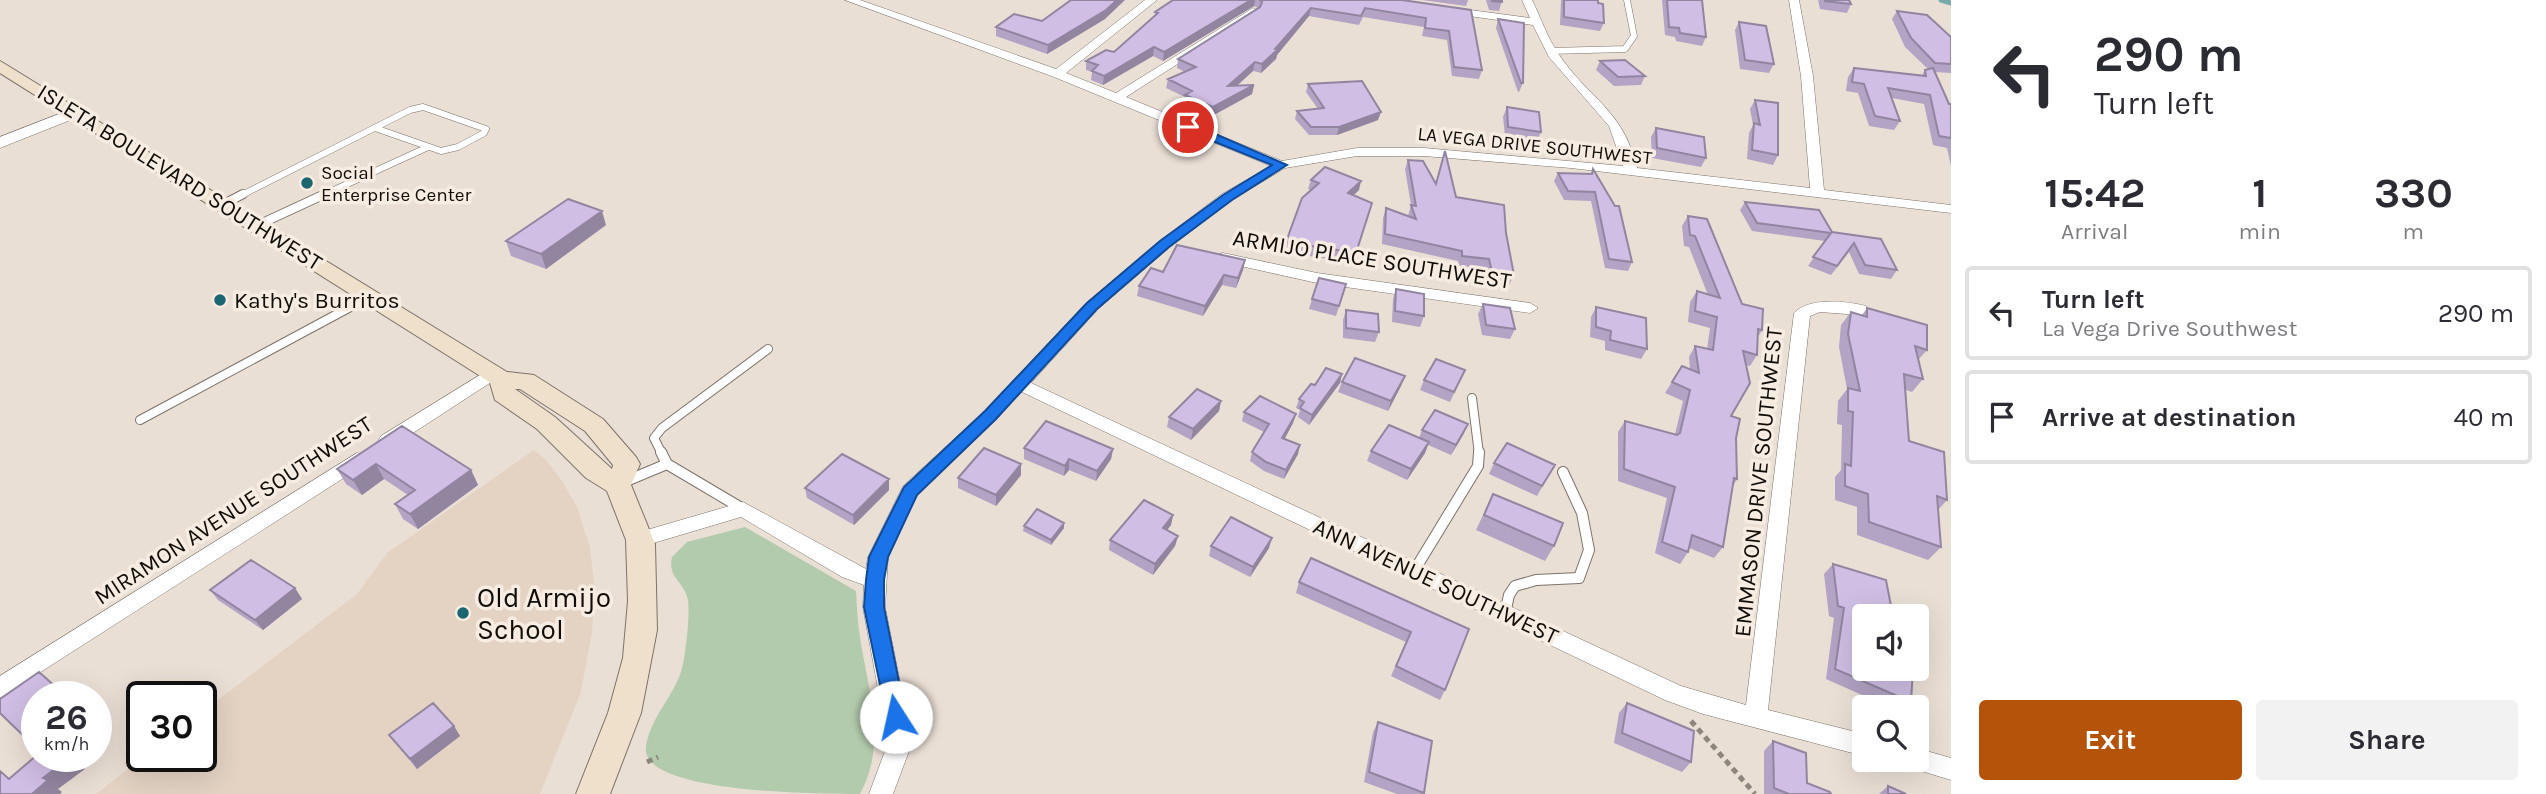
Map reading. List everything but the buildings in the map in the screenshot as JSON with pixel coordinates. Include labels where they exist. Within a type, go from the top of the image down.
[{"type":"main road","name":"ISLETA BOULEVARD SOUTHWEST","points":[[0,66],[497,377],[504,394],[546,423],[595,471],[618,485]]},
{"type":"main road","points":[[594,794],[615,744],[632,692],[643,641],[645,599],[640,539],[618,485]]},
{"type":"street","points":[[850,0],[1058,74],[1281,165]]},
{"type":"street","points":[[1058,74],[1152,0]]},
{"type":"street","points":[[1527,0],[1551,51],[1591,101],[1615,125],[1626,150],[1631,173]]},
{"type":"street","points":[[1794,0],[1807,76],[1818,195]]},
{"type":"street","points":[[1432,7],[1538,22]]},
{"type":"street","points":[[1117,98],[1253,11]]},
{"type":"street","points":[[0,143],[77,112]]},
{"type":"street","name":"LA VEGA DRIVE SOUTHWEST","points":[[1281,165],[1357,152],[1424,152],[1509,158],[1951,209]]},
{"type":"street","points":[[881,794],[901,743],[874,607],[875,580],[878,557],[910,491],[1019,384],[1092,306],[1165,244],[1227,197],[1281,165]]},
{"type":"street","points":[[1165,244],[1186,250]]},
{"type":"street","name":"ARMIJO PLACE SOUTHWEST","points":[[1212,256],[1317,278],[1530,308]]},
{"type":"street","name":"EMMASON DRIVE SOUTHWEST","points":[[1756,716],[1802,313],[1819,307],[1860,310]]},
{"type":"street","name":"MIRAMON AVENUE SOUTHWEST","points":[[0,688],[497,377]]},
{"type":"street","name":"ANN AVENUE SOUTHWEST","points":[[1019,384],[1663,688],[1703,704],[1852,742]]},
{"type":"street","points":[[640,539],[743,509],[849,571],[875,580]]},
{"type":"street","points":[[1929,763],[1951,769]]},
{"type":"lane","points":[[1551,51],[1625,48],[1634,36],[1628,0]]},
{"type":"lane","points":[[224,204],[410,110],[423,107],[485,129],[484,133],[458,147],[441,150],[375,128]]},
{"type":"lane","points":[[258,225],[428,147]]},
{"type":"lane","points":[[139,420],[371,296]]},
{"type":"lane","points":[[743,509],[667,464],[654,438],[662,428],[768,349]]},
{"type":"lane","points":[[1414,571],[1478,466],[1482,447],[1471,410],[1472,398]]},
{"type":"lane","points":[[618,485],[667,464]]},
{"type":"lane","points":[[1504,614],[1509,595],[1515,586],[1536,580],[1579,578],[1590,550],[1582,513],[1563,472]]},
{"type":"path","points":[[1663,688],[1755,794]]},
{"type":"path","points":[[647,762],[659,758]]},
{"type":"shaded area","name":"Old Armijo School","points":[[534,450],[548,462],[562,481],[577,507],[590,548],[595,590],[592,632],[581,692],[540,794],[96,794],[126,771],[217,772],[217,701],[357,594],[387,553]]},
{"type":"green space","points":[[745,527],[856,591],[858,625],[874,733],[869,774],[860,794],[775,792],[701,783],[671,774],[652,763],[646,747],[648,736],[680,675],[687,632],[688,600],[672,570],[672,557],[687,542]]},
{"type":"waterway","points":[[1941,0],[1951,3]]},
{"type":"place","name":"Social Enterprise Center","points":[[307,183]]},
{"type":"place","name":"Kathy's Burritos","points":[[220,300]]},
{"type":"place","name":"Old Armijo School","points":[[463,613]]},
{"type":"route","points":[[896,717],[874,607],[875,580],[878,557],[910,491],[991,415],[1092,306],[1165,244],[1227,197],[1281,165],[1188,127]]}]
